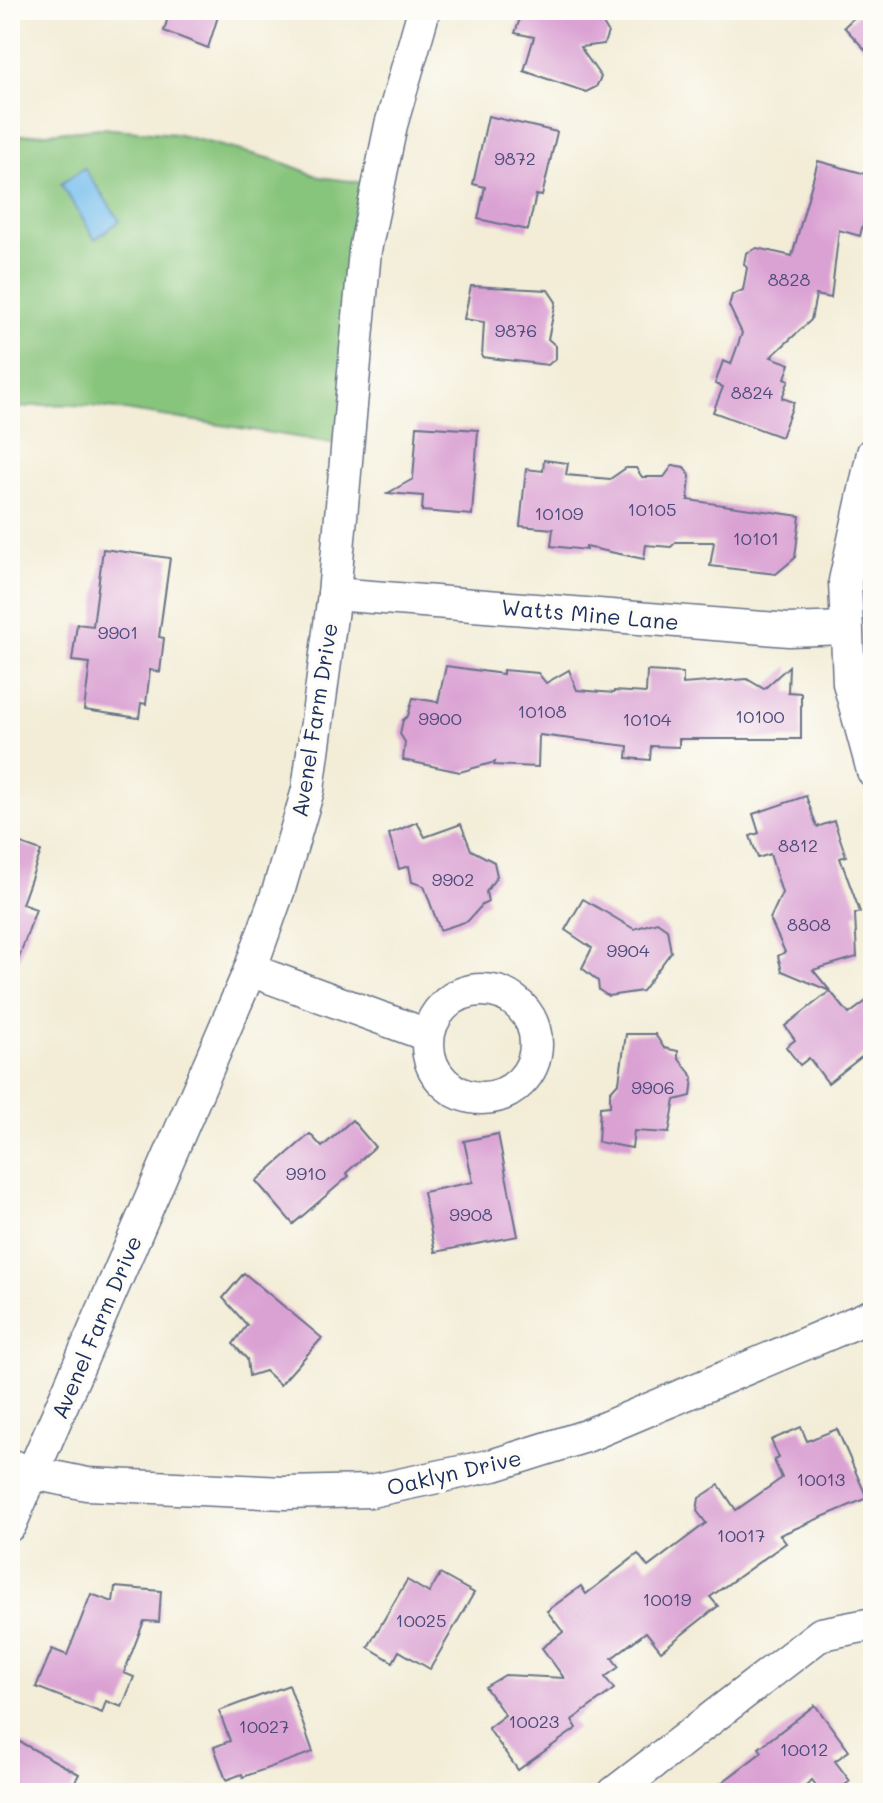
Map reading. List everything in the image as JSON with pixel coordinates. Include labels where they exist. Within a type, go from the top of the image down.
[{"type":"street","name":"Avenel Farm Drive","points":[[10,1525],[22,1469],[250,970],[279,889],[308,790],[334,594],[365,250],[391,125],[424,10]]},
{"type":"street","points":[[873,453],[845,581],[849,683],[873,771]]},
{"type":"street","name":"Watts Mine Lane","points":[[334,594],[789,630],[846,628]]},
{"type":"street","points":[[250,970],[427,1035]]},
{"type":"street","name":"Oaklyn Drive","points":[[22,1469],[87,1484],[285,1493],[371,1491],[494,1465],[586,1436],[873,1315]]},
{"type":"street","points":[[614,1793],[821,1634],[873,1624]]},
{"type":"green space","points":[[101,128],[176,134],[276,160],[320,177],[372,184],[339,444],[91,406],[47,405],[10,411],[10,139],[14,136]]},
{"type":"water","points":[[84,168],[120,221],[95,239],[61,184]]},
{"type":"building","points":[[170,10],[220,10],[208,48],[164,31]]},
{"type":"building","points":[[523,10],[565,10],[602,22],[608,32],[604,44],[580,47],[601,77],[596,87],[586,92],[524,71],[534,37],[515,33]]},
{"type":"building","points":[[862,10],[873,10],[873,58],[844,27]]},
{"type":"building","points":[[488,116],[557,132],[542,196],[536,195],[528,230],[478,219],[485,187],[473,184]]},
{"type":"building","points":[[818,161],[873,176],[873,214],[866,212],[860,236],[839,230],[831,298],[816,295],[811,320],[771,357],[790,364],[785,378],[789,380],[782,398],[794,402],[781,437],[713,412],[723,387],[715,384],[723,361],[731,364],[742,333],[729,306],[732,295],[743,290],[746,253],[757,248],[792,256]]},
{"type":"building","points":[[471,286],[548,290],[556,302],[548,339],[556,346],[556,358],[548,365],[482,357],[484,322],[464,319]]},
{"type":"building","points":[[417,426],[478,430],[472,515],[422,511],[423,496],[388,493],[413,479]]},
{"type":"building","points":[[544,460],[568,463],[566,475],[610,479],[626,468],[636,468],[642,477],[664,477],[673,465],[684,467],[690,476],[688,500],[800,516],[795,558],[776,574],[710,566],[714,542],[676,542],[671,547],[646,545],[644,559],[586,547],[586,550],[551,546],[553,529],[520,526],[526,469],[543,471]]},
{"type":"building","points":[[103,549],[170,558],[159,637],[164,638],[160,672],[150,670],[146,704],[141,703],[139,718],[84,710],[90,663],[72,661],[77,624],[93,626]]},
{"type":"building","points":[[446,666],[503,674],[503,670],[538,673],[546,683],[569,670],[577,690],[646,693],[647,671],[683,673],[683,684],[747,679],[764,689],[789,666],[788,692],[801,693],[801,739],[679,739],[679,747],[651,746],[650,760],[627,758],[628,746],[539,735],[538,767],[494,765],[495,762],[460,772],[403,760],[405,742],[400,734],[413,698],[438,702]]},
{"type":"building","points":[[806,796],[817,827],[834,821],[846,856],[840,858],[860,912],[855,914],[857,957],[813,970],[849,1014],[873,996],[873,1048],[828,1083],[809,1058],[800,1065],[786,1047],[795,1040],[785,1026],[830,991],[782,971],[778,956],[785,952],[770,919],[782,893],[770,854],[758,858],[750,836],[759,833],[753,814]]},
{"type":"building","points":[[417,822],[425,837],[461,824],[471,850],[494,862],[497,876],[486,892],[488,902],[468,921],[440,930],[424,886],[412,882],[409,866],[399,869],[389,834]]},
{"type":"building","points":[[10,840],[41,851],[22,904],[36,909],[14,972],[10,971]]},
{"type":"building","points":[[583,899],[634,929],[657,922],[667,929],[671,952],[642,991],[608,996],[599,990],[598,981],[582,968],[592,948],[565,930]]},
{"type":"building","points":[[626,1034],[655,1034],[664,1048],[678,1051],[678,1058],[693,1077],[691,1096],[675,1100],[669,1133],[634,1131],[632,1148],[598,1142],[600,1107],[610,1106],[610,1092],[619,1082]]},
{"type":"building","points":[[352,1120],[375,1147],[346,1173],[349,1176],[293,1224],[256,1181],[310,1134],[322,1147]]},
{"type":"building","points":[[498,1134],[518,1236],[435,1252],[423,1192],[473,1182],[464,1141]]},
{"type":"building","points":[[244,1273],[322,1338],[280,1385],[265,1371],[249,1376],[247,1359],[233,1344],[247,1325],[223,1298]]},
{"type":"building","points":[[801,1427],[807,1441],[837,1429],[867,1498],[780,1535],[786,1543],[710,1597],[718,1606],[661,1651],[646,1632],[612,1658],[619,1667],[605,1677],[614,1689],[572,1720],[577,1728],[518,1770],[488,1728],[505,1715],[485,1687],[505,1675],[564,1678],[542,1648],[563,1632],[547,1611],[581,1586],[586,1594],[638,1554],[648,1567],[706,1523],[697,1511],[699,1498],[719,1485],[736,1510],[782,1478],[774,1460],[779,1458],[771,1440]]},
{"type":"building","points":[[440,1574],[474,1593],[430,1669],[399,1651],[393,1662],[368,1647],[407,1580],[429,1593]]},
{"type":"building","points":[[115,1587],[161,1591],[159,1622],[144,1621],[124,1673],[134,1677],[122,1707],[106,1701],[102,1713],[36,1687],[52,1649],[67,1655],[91,1594],[113,1602]]},
{"type":"building","points":[[289,1685],[313,1752],[226,1780],[214,1747],[230,1741],[219,1711]]},
{"type":"building","points":[[815,1705],[849,1751],[835,1761],[850,1781],[835,1793],[822,1793],[812,1780],[796,1793],[708,1793],[762,1752],[759,1748]]},
{"type":"building","points":[[18,1741],[79,1774],[69,1793],[10,1793],[10,1756]]}]
